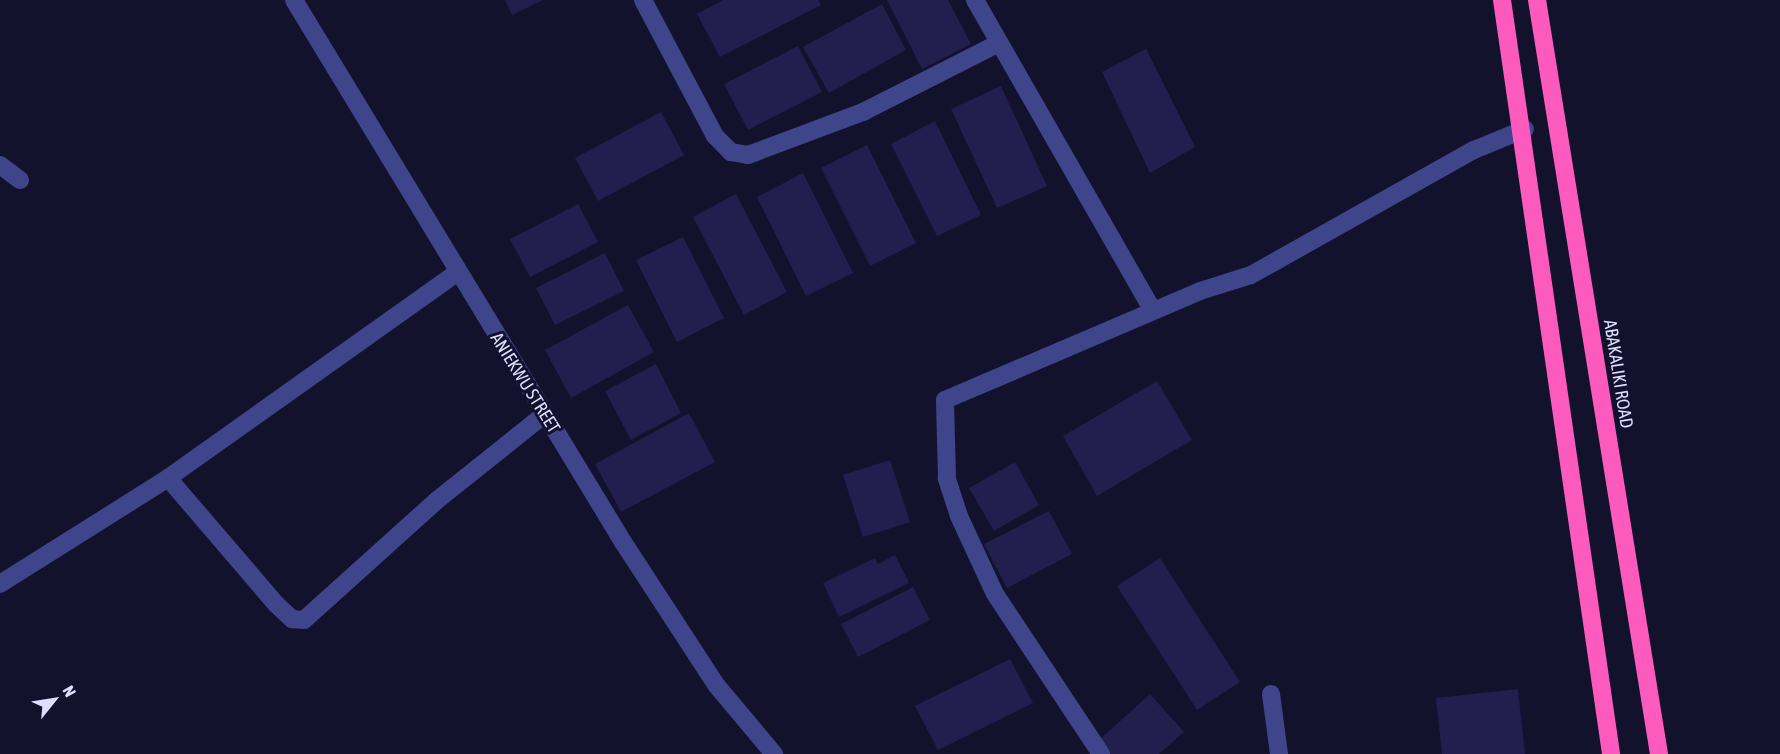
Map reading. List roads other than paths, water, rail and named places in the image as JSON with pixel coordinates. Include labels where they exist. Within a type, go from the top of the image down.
[{"type":"highway","points":[[1502,0],[1525,129],[1611,754]]},
{"type":"highway","name":"ABAKALIKI ROAD","points":[[1537,0],[1659,754]]},
{"type":"street","name":"ANIEKWU STREET","points":[[294,0],[455,274],[685,640],[774,754]]},
{"type":"street","points":[[643,0],[715,136],[730,152],[748,155],[863,112],[999,43]]},
{"type":"street","points":[[975,0],[1153,311]]},
{"type":"street","points":[[1101,754],[995,594],[959,516],[947,478],[945,400],[1153,311],[1251,275],[1474,150],[1525,129]]},
{"type":"street","points":[[0,165],[20,180]]},
{"type":"street","points":[[0,584],[168,478],[455,274]]},
{"type":"street","points":[[168,478],[277,605],[292,619],[304,620],[436,501],[545,414]]},
{"type":"street","points":[[1271,694],[1279,754]]}]
